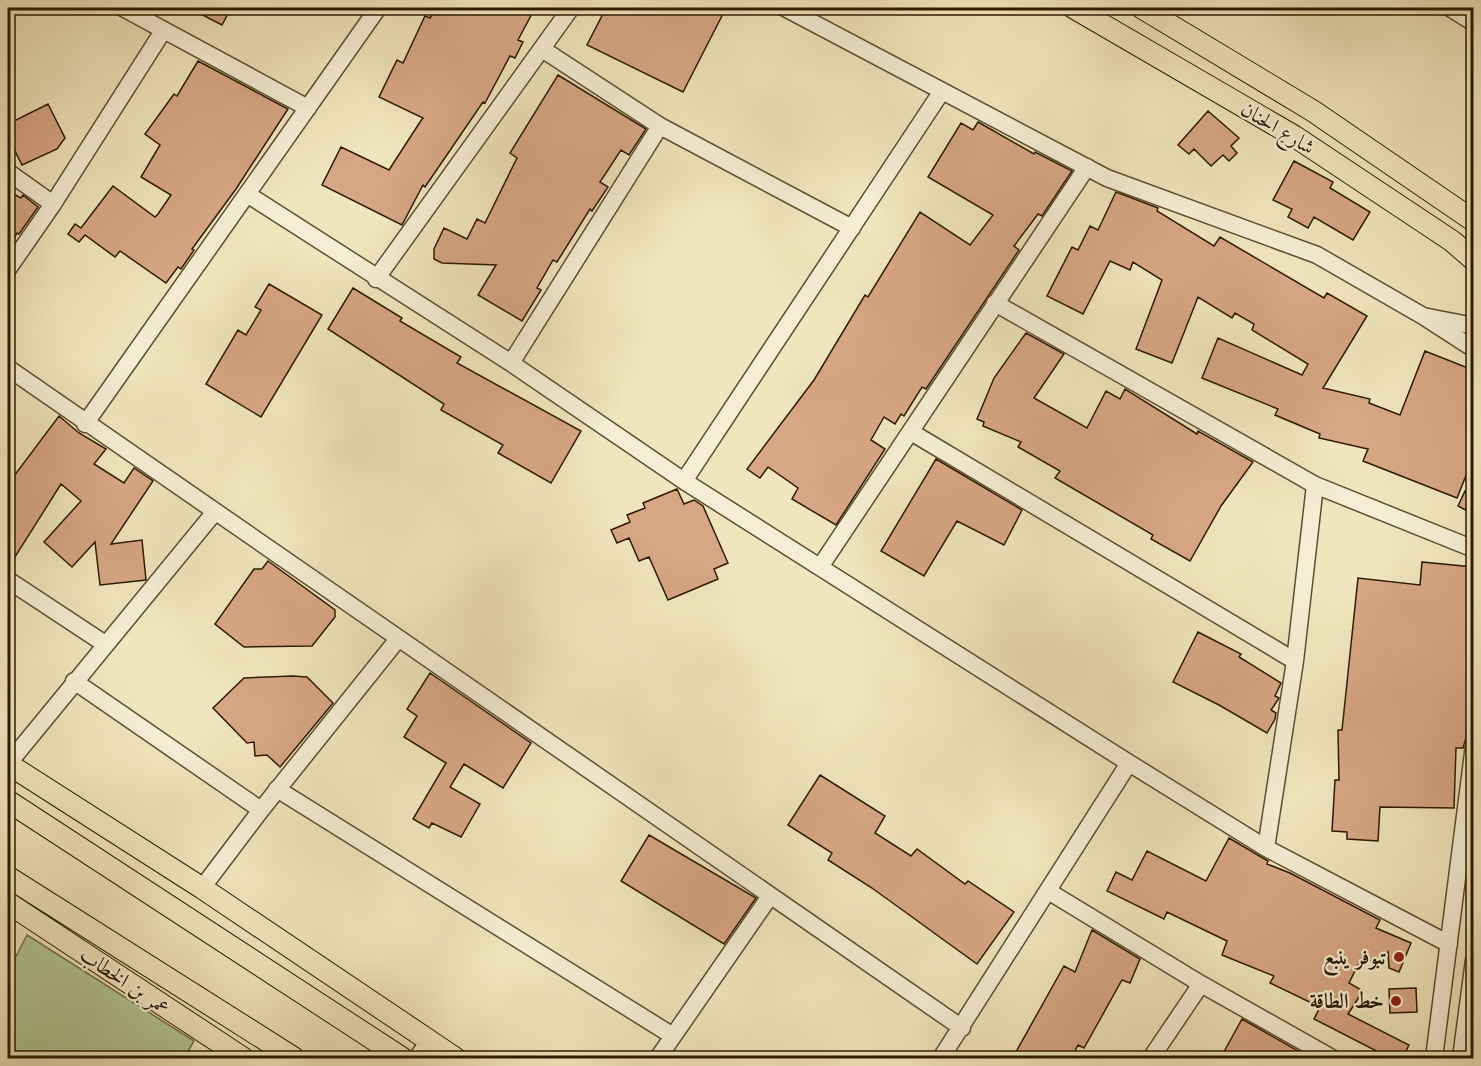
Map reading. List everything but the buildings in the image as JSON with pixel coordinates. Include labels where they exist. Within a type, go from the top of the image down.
[{"type":"main road","name":"شارع الحنان","points":[[1074,8],[1294,136],[1452,242],[1473,260]]},
{"type":"main road","name":"شارع الحنان","points":[[1142,8],[1314,111],[1472,215]]},
{"type":"main road","points":[[8,764],[202,888],[423,1050],[455,1059]]},
{"type":"main road","points":[[8,801],[402,1059]]},
{"type":"main road","points":[[8,877],[294,1059]]},
{"type":"main road","name":"عمر بن الخطاب","points":[[8,903],[243,1059]]},
{"type":"street","points":[[123,8],[308,108]]},
{"type":"street","points":[[85,424],[378,8]]},
{"type":"street","points":[[376,279],[571,8]]},
{"type":"street","points":[[785,8],[1107,178],[1317,255],[1423,316],[1473,349]]},
{"type":"street","points":[[1450,8],[1472,18]]},
{"type":"street","points":[[8,269],[53,204],[164,31]]},
{"type":"street","points":[[542,49],[660,126],[852,228]]},
{"type":"street","points":[[684,481],[942,91]]},
{"type":"street","points":[[511,363],[660,126]]},
{"type":"street","points":[[820,567],[1087,167]]},
{"type":"street","points":[[8,172],[53,204]]},
{"type":"street","points":[[247,194],[376,279],[511,363],[684,481],[1129,763],[1266,848],[1449,944]]},
{"type":"street","points":[[995,303],[1315,485],[1473,549]]},
{"type":"street","points":[[1423,316],[1473,326]]},
{"type":"street","points":[[8,368],[85,424],[962,1028]]},
{"type":"street","points":[[911,432],[1295,660]]},
{"type":"street","points":[[1266,848],[1295,660],[1315,485]]},
{"type":"street","points":[[8,764],[214,513]]},
{"type":"street","points":[[8,580],[105,644]]},
{"type":"street","points":[[202,888],[277,789],[398,639]]},
{"type":"street","points":[[74,681],[261,810]]},
{"type":"street","points":[[1434,1059],[1473,745]]},
{"type":"street","points":[[941,1059],[1129,763]]},
{"type":"street","points":[[277,789],[673,1036]]},
{"type":"street","points":[[1048,891],[1201,984],[1332,1059]]},
{"type":"street","points":[[658,1059],[770,896]]},
{"type":"street","points":[[1461,1059],[1473,960]]},
{"type":"street","points":[[1151,1059],[1201,984]]},
{"type":"green space","points":[[27,935],[194,1041],[184,1058],[23,1058],[8,1043],[8,972]]},
{"type":"place","name":"تبوفر ينبع","points":[[1399,957]]},
{"type":"place","name":"خط الطاقة","points":[[1396,1001]]}]
